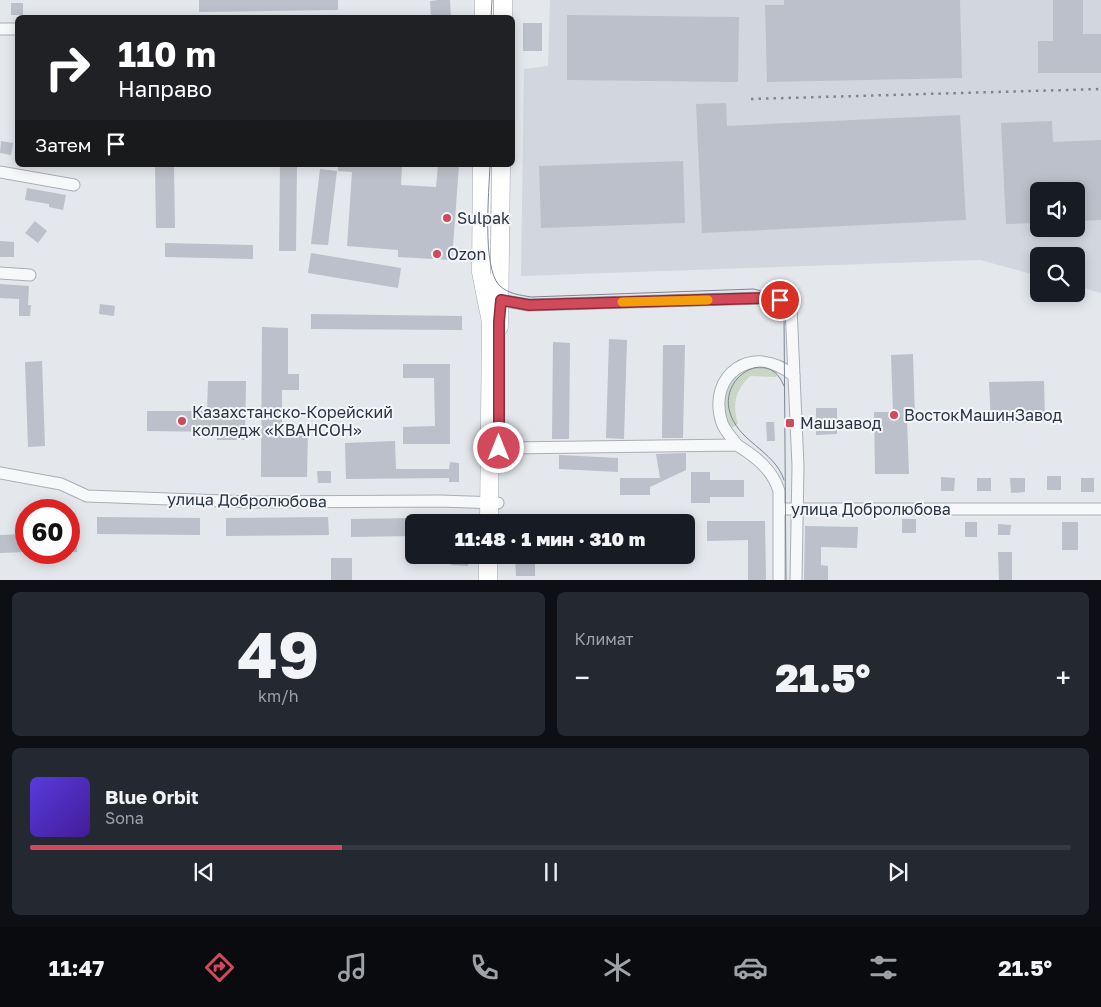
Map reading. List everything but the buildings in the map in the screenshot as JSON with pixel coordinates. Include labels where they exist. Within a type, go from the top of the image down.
[{"type":"main road","points":[[484,0],[484,15]]},
{"type":"main road","points":[[503,15],[504,0]]},
{"type":"main road","points":[[482,167],[481,272],[494,299],[499,322],[499,448],[494,503],[491,514]]},
{"type":"main road","points":[[496,514],[494,503],[491,331],[498,276],[501,167]]},
{"type":"main road","points":[[488,564],[488,580]]},
{"type":"main road","points":[[498,564],[498,580]]},
{"type":"street","points":[[0,29],[15,29]]},
{"type":"street","points":[[0,172],[74,185]]},
{"type":"street","points":[[0,273],[30,274]]},
{"type":"street","points":[[494,299],[529,305],[765,298],[780,300],[791,306],[798,466],[796,580]]},
{"type":"street","name":"улица Добролюбова","points":[[794,376],[770,362],[757,360],[740,366],[724,383],[720,394],[722,422],[737,445],[766,467],[775,479],[779,491],[780,508],[1101,509]]},
{"type":"street","points":[[499,448],[737,445]]},
{"type":"street","name":"улица Добролюбова","points":[[0,473],[61,484],[87,496],[251,502],[440,501],[494,503]]},
{"type":"street","points":[[779,580],[780,508]]},
{"type":"shaded area","points":[[550,0],[1101,0],[1101,293],[1085,289],[1085,247],[1030,247],[1030,274],[980,260],[521,276],[524,69],[548,66]]},
{"type":"green space","points":[[761,364],[778,371],[776,377],[750,376],[741,387],[736,398],[735,410],[738,424],[731,428],[724,405],[728,388],[740,375]]},
{"type":"tram line","points":[[491,15],[492,0]]},
{"type":"tram line","points":[[490,167],[488,246],[490,262],[499,285],[510,292],[531,297],[754,289],[776,295],[783,306],[784,315],[786,580]]},
{"type":"tram line","points":[[784,386],[777,374],[768,368],[758,367],[748,370],[739,376],[733,386],[729,397],[729,409],[739,430],[772,460],[784,480]]},
{"type":"railway","points":[[751,99],[1101,89]]},
{"type":"slow traffic","points":[[622,302],[708,300]]},
{"type":"place","name":"Sulpak","points":[[447,218]]},
{"type":"place","name":"Ozon","points":[[437,254]]},
{"type":"place","name":"ВостокМашинЗавод","points":[[894,415]]},
{"type":"place","name":"Казахстанско-Корейский колледж «КВАНСОН»","points":[[182,421]]},
{"type":"place","name":"Машзавод","points":[[790,423]]},
{"type":"route","points":[[499,448],[499,322],[501,300],[529,305],[765,298],[780,300]]}]
